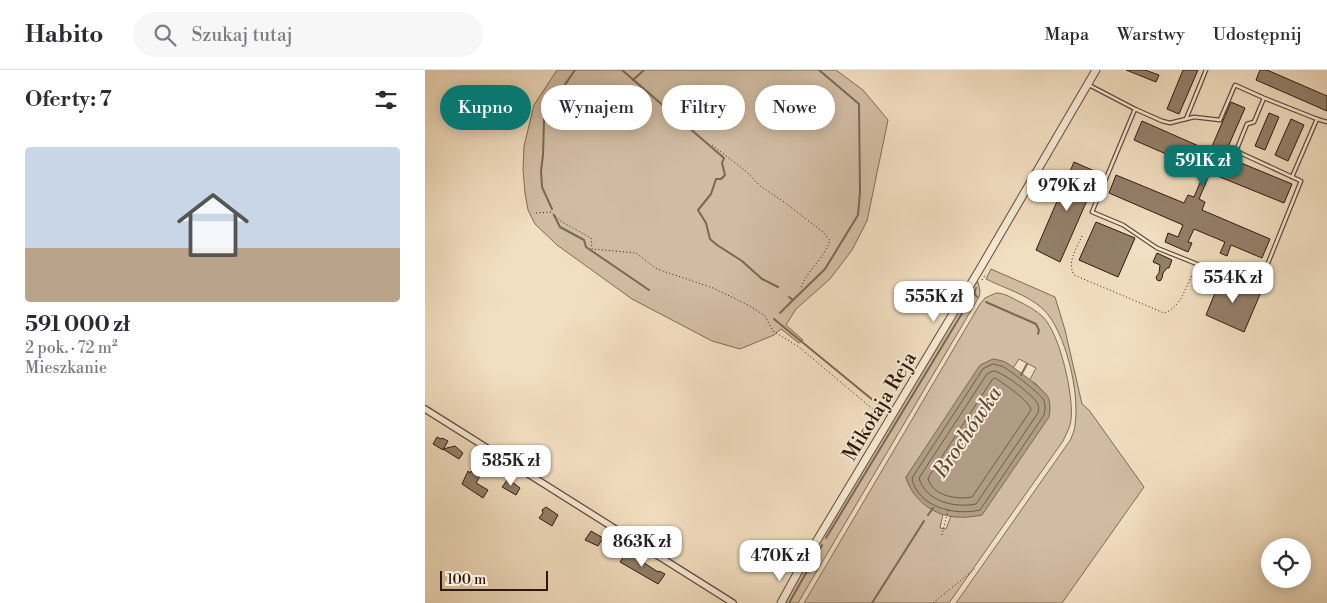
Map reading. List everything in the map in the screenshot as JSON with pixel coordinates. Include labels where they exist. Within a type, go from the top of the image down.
[{"type":"street","name":"Mikołaja Reja","points":[[781,603],[1096,70]]},
{"type":"street","points":[[425,409],[733,603]]},
{"type":"lane","points":[[1186,119],[1206,70]]},
{"type":"lane","points":[[1088,85],[1135,109],[1170,123],[1194,116],[1220,120],[1235,85],[1327,122]]},
{"type":"lane","points":[[1135,109],[1092,212],[1123,225],[1157,248],[1207,268],[1224,268],[1260,282],[1301,181],[1236,151],[1247,124],[1254,122],[1264,98]]},
{"type":"lane","points":[[1292,177],[1317,119]]},
{"type":"path","points":[[712,145],[747,172],[760,186],[823,232],[830,240],[819,260],[807,274],[801,288]]},
{"type":"path","points":[[536,212],[551,212],[562,222],[591,238],[592,249],[636,253],[657,269],[713,288],[750,306],[765,316],[773,331],[799,347],[888,422]]},
{"type":"path","points":[[1082,236],[1072,258],[1070,268],[1074,275],[1164,313],[1172,310],[1178,304],[1192,275]]},
{"type":"path","points":[[941,535],[948,510]]},
{"type":"path","points":[[933,603],[976,568]]},
{"type":"shaded area","points":[[557,70],[836,70],[863,90],[888,120],[867,221],[852,250],[830,279],[796,309],[786,325],[803,340],[799,343],[781,329],[774,335],[740,349],[712,341],[632,299],[557,245],[535,224],[528,210],[525,193],[523,170],[524,146],[528,130],[531,130],[531,117],[534,105],[541,94],[541,130],[652,130],[652,85],[547,85]]},
{"type":"shaded area","points":[[991,269],[1055,297],[1065,330],[1082,404],[1089,410],[1144,487],[1062,603],[956,603],[1071,439],[1075,427],[1076,412],[1073,380],[1065,347],[1058,332],[1051,319],[1037,304],[986,279]]},
{"type":"shaded area","points":[[978,282],[979,297],[798,603],[785,603],[975,284]]},
{"type":"shaded area","points":[[996,293],[1007,296],[1037,312],[1049,325],[1065,366],[1070,396],[1071,420],[1063,441],[949,603],[804,603],[980,304],[985,298]],"holes":[[[1019,359],[1036,368],[1029,381],[1035,383],[1047,396],[958,517],[951,516],[946,529],[940,528],[943,514],[916,494],[906,477],[1011,366],[1013,368]]]},
{"type":"water","points":[[993,359],[1003,361],[1028,378],[1045,393],[1050,402],[1049,417],[982,515],[962,517],[941,514],[919,500],[913,493],[906,477],[980,365]]},
{"type":"building","points":[[1126,70],[1145,70],[1159,75],[1156,82]]},
{"type":"building","points":[[1183,70],[1198,70],[1179,114],[1167,109]]},
{"type":"building","points":[[1260,70],[1267,70],[1327,96],[1327,111],[1256,80]]},
{"type":"building","points":[[1231,102],[1245,108],[1224,156],[1292,184],[1284,203],[1210,173],[1199,199],[1205,202],[1202,210],[1270,239],[1262,258],[1231,245],[1227,256],[1220,253],[1225,242],[1194,229],[1188,242],[1192,243],[1188,252],[1165,242],[1168,233],[1178,237],[1183,225],[1109,193],[1116,175],[1184,203],[1188,195],[1194,197],[1205,171],[1134,140],[1142,121],[1210,151]]},
{"type":"building","points":[[1269,113],[1279,117],[1265,150],[1255,146]]},
{"type":"building","points":[[1291,119],[1304,125],[1288,161],[1275,155]]},
{"type":"building","points":[[1074,162],[1099,173],[1060,262],[1036,250]]},
{"type":"building","points":[[1096,222],[1135,238],[1118,277],[1079,260]]},
{"type":"building","points":[[1157,253],[1172,260],[1160,281],[1156,277],[1159,273],[1160,265],[1153,262]]},
{"type":"building","points":[[1222,276],[1261,292],[1244,332],[1206,315]]},
{"type":"building","points":[[437,437],[448,441],[443,450],[433,444]]},
{"type":"building","points":[[455,446],[463,453],[459,459],[443,449]]},
{"type":"building","points":[[468,471],[480,476],[476,483],[488,490],[483,498],[462,484]]},
{"type":"building","points":[[508,479],[520,488],[516,495],[502,487]]},
{"type":"building","points":[[546,507],[558,515],[552,526],[539,518],[543,513],[542,510]]},
{"type":"building","points":[[591,531],[603,538],[598,546],[585,540]]},
{"type":"building","points":[[627,552],[658,572],[665,574],[658,584],[620,562]]},
{"type":"waterway","points":[[552,209],[542,187],[544,120],[546,112],[575,70]]},
{"type":"waterway","points":[[622,70],[724,158],[722,163],[725,175],[721,179],[716,179],[711,194],[698,210],[706,223],[710,239],[742,261],[762,279],[778,287]]},
{"type":"waterway","points":[[633,80],[644,70]]},
{"type":"waterway","points":[[793,300],[825,269],[858,215],[860,192],[859,104],[819,70]]},
{"type":"waterway","points":[[554,215],[560,227],[584,240],[586,247],[649,290]]},
{"type":"waterway","name":"Brochówka","points":[[976,288],[974,293],[977,297]]},
{"type":"waterway","points":[[826,538],[975,292]]},
{"type":"waterway","points":[[780,313],[793,300],[789,297]]},
{"type":"waterway","name":"Brochówka","points":[[986,302],[1036,324],[1039,330],[1038,334]]},
{"type":"waterway","points":[[774,319],[885,410]]},
{"type":"waterway","name":"Brochówka","points":[[1021,375],[1027,364]]},
{"type":"waterway","name":"Brochówka","points":[[928,515],[933,508]]},
{"type":"waterway","name":"Brochówka","points":[[872,603],[924,521]]},
{"type":"waterway","points":[[789,603],[822,545]]}]
